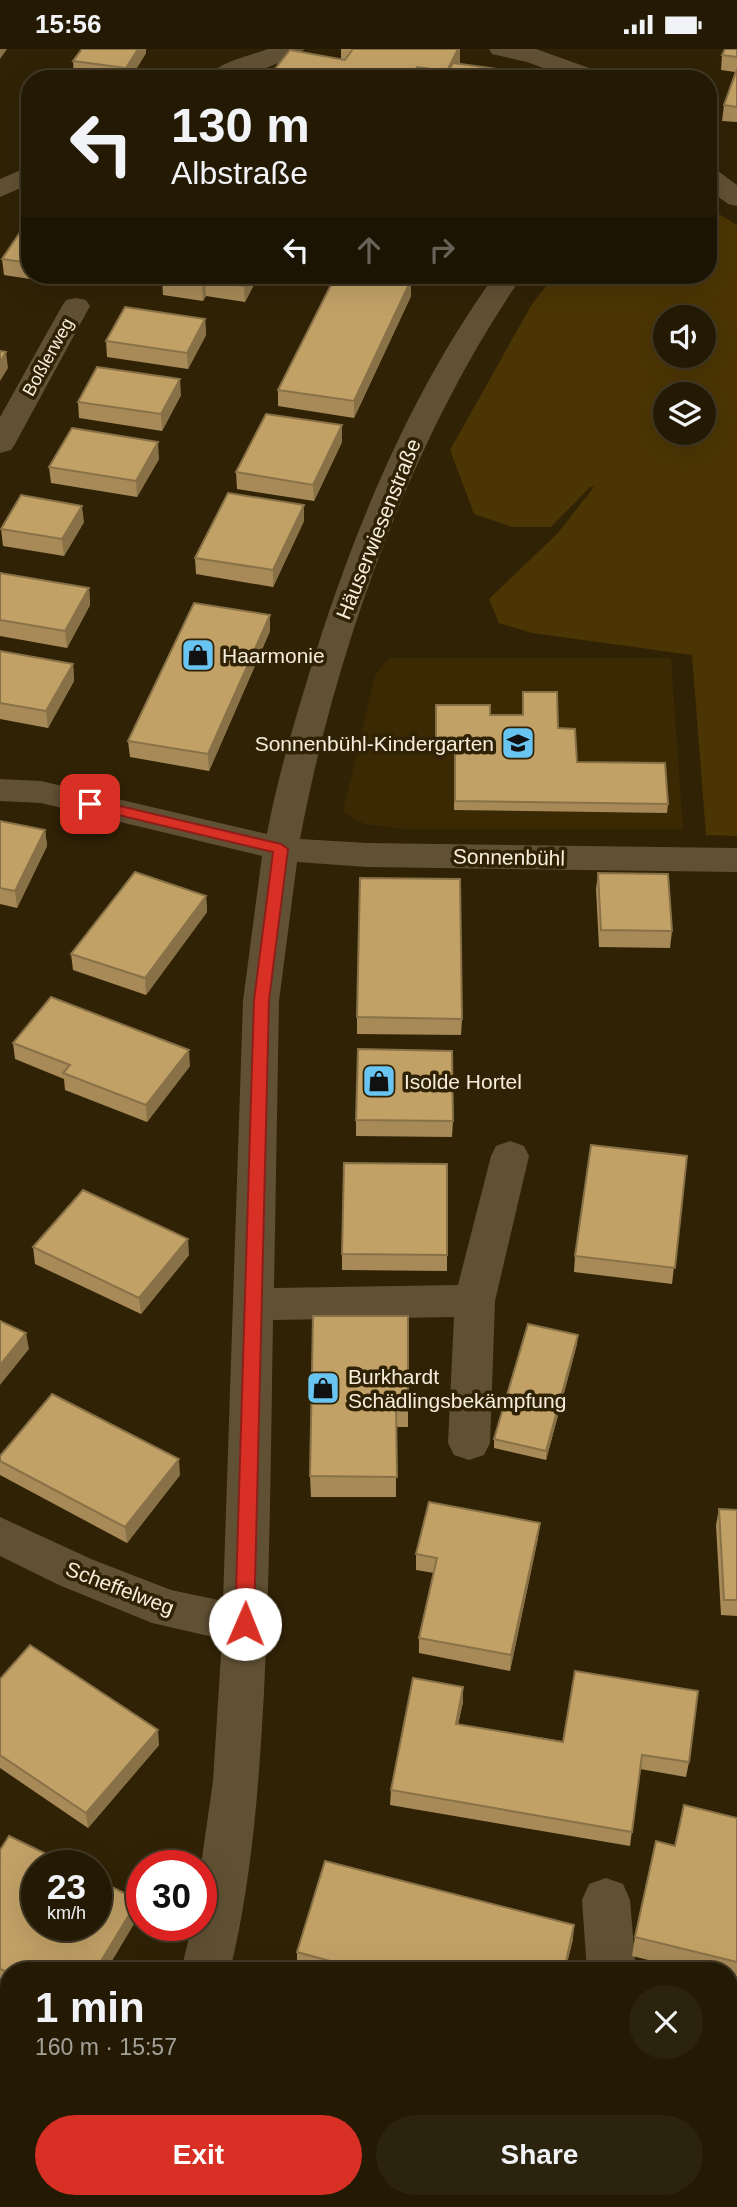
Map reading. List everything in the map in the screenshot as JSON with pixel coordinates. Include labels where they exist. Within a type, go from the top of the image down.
[{"type":"street","points":[[240,70],[290,49]]},
{"type":"street","points":[[501,49],[534,56],[572,70]]},
{"type":"street","points":[[0,189],[21,178]]},
{"type":"street","points":[[717,185],[737,198]]},
{"type":"street","name":"Häuserwiesenstraße","points":[[207,1962],[216,1928],[236,1781],[245,1624],[261,1000],[281,849],[295,776],[346,606],[406,454],[484,310],[503,284]]},
{"type":"street","name":"Boßlerweg","points":[[0,444],[76,306]]},
{"type":"street","name":"Sonnenbühl","points":[[0,790],[41,792],[281,849],[367,855],[737,860]]},
{"type":"street","points":[[469,1443],[475,1301],[510,1156]]},
{"type":"street","points":[[252,1304],[475,1301]]},
{"type":"street","name":"Scheffelweg","points":[[0,1535],[75,1572],[168,1609],[245,1624]]},
{"type":"street","points":[[606,1900],[611,1962]]},
{"type":"shaded area","points":[[717,213],[737,225],[737,836],[706,835],[692,655],[532,633],[499,623],[489,599],[557,534],[594,487],[590,487],[551,527],[512,527],[474,514],[450,450],[532,304],[548,284],[717,284]]},
{"type":"shaded area","name":"Sonnenbühl-Kindergarten","points":[[389,658],[671,658],[683,829],[406,829],[364,824],[343,812],[375,675]]},
{"type":"building","points":[[82,49],[138,49],[126,68],[73,61]]},
{"type":"building","points":[[353,49],[458,49],[448,70],[417,67],[416,70],[274,70],[290,50],[345,60]]},
{"type":"building","points":[[725,49],[737,49],[737,57],[722,55]]},
{"type":"building","points":[[453,63],[504,70],[449,70]]},
{"type":"building","points":[[737,69],[737,107],[724,105]]},
{"type":"building","points":[[21,231],[21,262],[2,259]]},
{"type":"building","points":[[331,284],[409,284],[354,401],[278,390]]},
{"type":"building","points":[[125,307],[205,319],[187,353],[106,341]]},
{"type":"building","points":[[0,351],[6,352],[0,362]]},
{"type":"building","points":[[97,367],[180,379],[161,414],[78,402]]},
{"type":"building","points":[[266,414],[342,425],[313,485],[236,472]]},
{"type":"building","points":[[72,428],[158,442],[136,481],[49,467]]},
{"type":"building","points":[[228,493],[304,505],[273,570],[195,558]]},
{"type":"building","points":[[21,495],[82,506],[62,539],[1,529]]},
{"type":"building","points":[[0,573],[89,588],[65,631],[0,620]]},
{"type":"building","points":[[194,603],[270,615],[208,754],[128,741]]},
{"type":"building","points":[[0,651],[73,664],[46,711],[0,703]]},
{"type":"building","points":[[523,692],[557,692],[558,728],[575,729],[577,762],[665,763],[668,804],[455,801],[455,739],[436,739],[436,705],[490,705],[490,715],[523,715]]},
{"type":"building","points":[[0,821],[45,830],[15,891],[0,888]]},
{"type":"building","points":[[135,872],[206,896],[145,978],[71,954]]},
{"type":"building","points":[[598,873],[668,874],[672,931],[601,930]]},
{"type":"building","points":[[360,878],[460,879],[462,1019],[357,1017]]},
{"type":"building","points":[[51,997],[189,1050],[146,1105],[63,1073],[70,1065],[13,1043]]},
{"type":"building","points":[[358,1049],[452,1051],[453,1121],[356,1120]]},
{"type":"building","points":[[591,1145],[687,1156],[675,1268],[575,1256]]},
{"type":"building","points":[[344,1163],[447,1164],[447,1255],[342,1254]]},
{"type":"building","points":[[83,1190],[188,1239],[139,1298],[33,1247]]},
{"type":"building","points":[[313,1316],[408,1316],[408,1406],[396,1406],[397,1477],[310,1476]]},
{"type":"building","points":[[0,1321],[26,1333],[0,1365]]},
{"type":"building","points":[[528,1324],[578,1335],[546,1451],[494,1439]]},
{"type":"building","points":[[52,1394],[179,1459],[125,1527],[0,1461],[0,1456]]},
{"type":"building","points":[[429,1502],[540,1523],[511,1655],[419,1638],[437,1558],[416,1554]]},
{"type":"building","points":[[719,1509],[737,1510],[737,1600],[724,1600]]},
{"type":"building","points":[[30,1645],[158,1730],[86,1813],[0,1755],[0,1679]]},
{"type":"building","points":[[575,1671],[698,1691],[689,1762],[642,1755],[632,1832],[391,1790],[413,1678],[463,1687],[456,1724],[563,1742]]},
{"type":"building","points":[[684,1805],[737,1818],[737,1962],[635,1937],[656,1841],[675,1846]]},
{"type":"building","points":[[9,1836],[38,1850],[21,1850],[21,1941],[112,1941],[112,1887],[126,1894],[126,1920],[100,1962],[0,1962],[0,1850]]},
{"type":"building","points":[[325,1861],[574,1925],[566,1962],[334,1962],[297,1952]]},
{"type":"place","name":"Haarmonie","points":[[198,655]]},
{"type":"place","name":"Sonnenbühl-Kindergarten","points":[[518,743]]},
{"type":"place","name":"Isolde Hortel","points":[[379,1081]]},
{"type":"place","name":"Burkhardt Schädlingsbekämpfung","points":[[323,1388]]},
{"type":"route","points":[[90,804],[281,849],[261,1000],[245,1624]]}]
